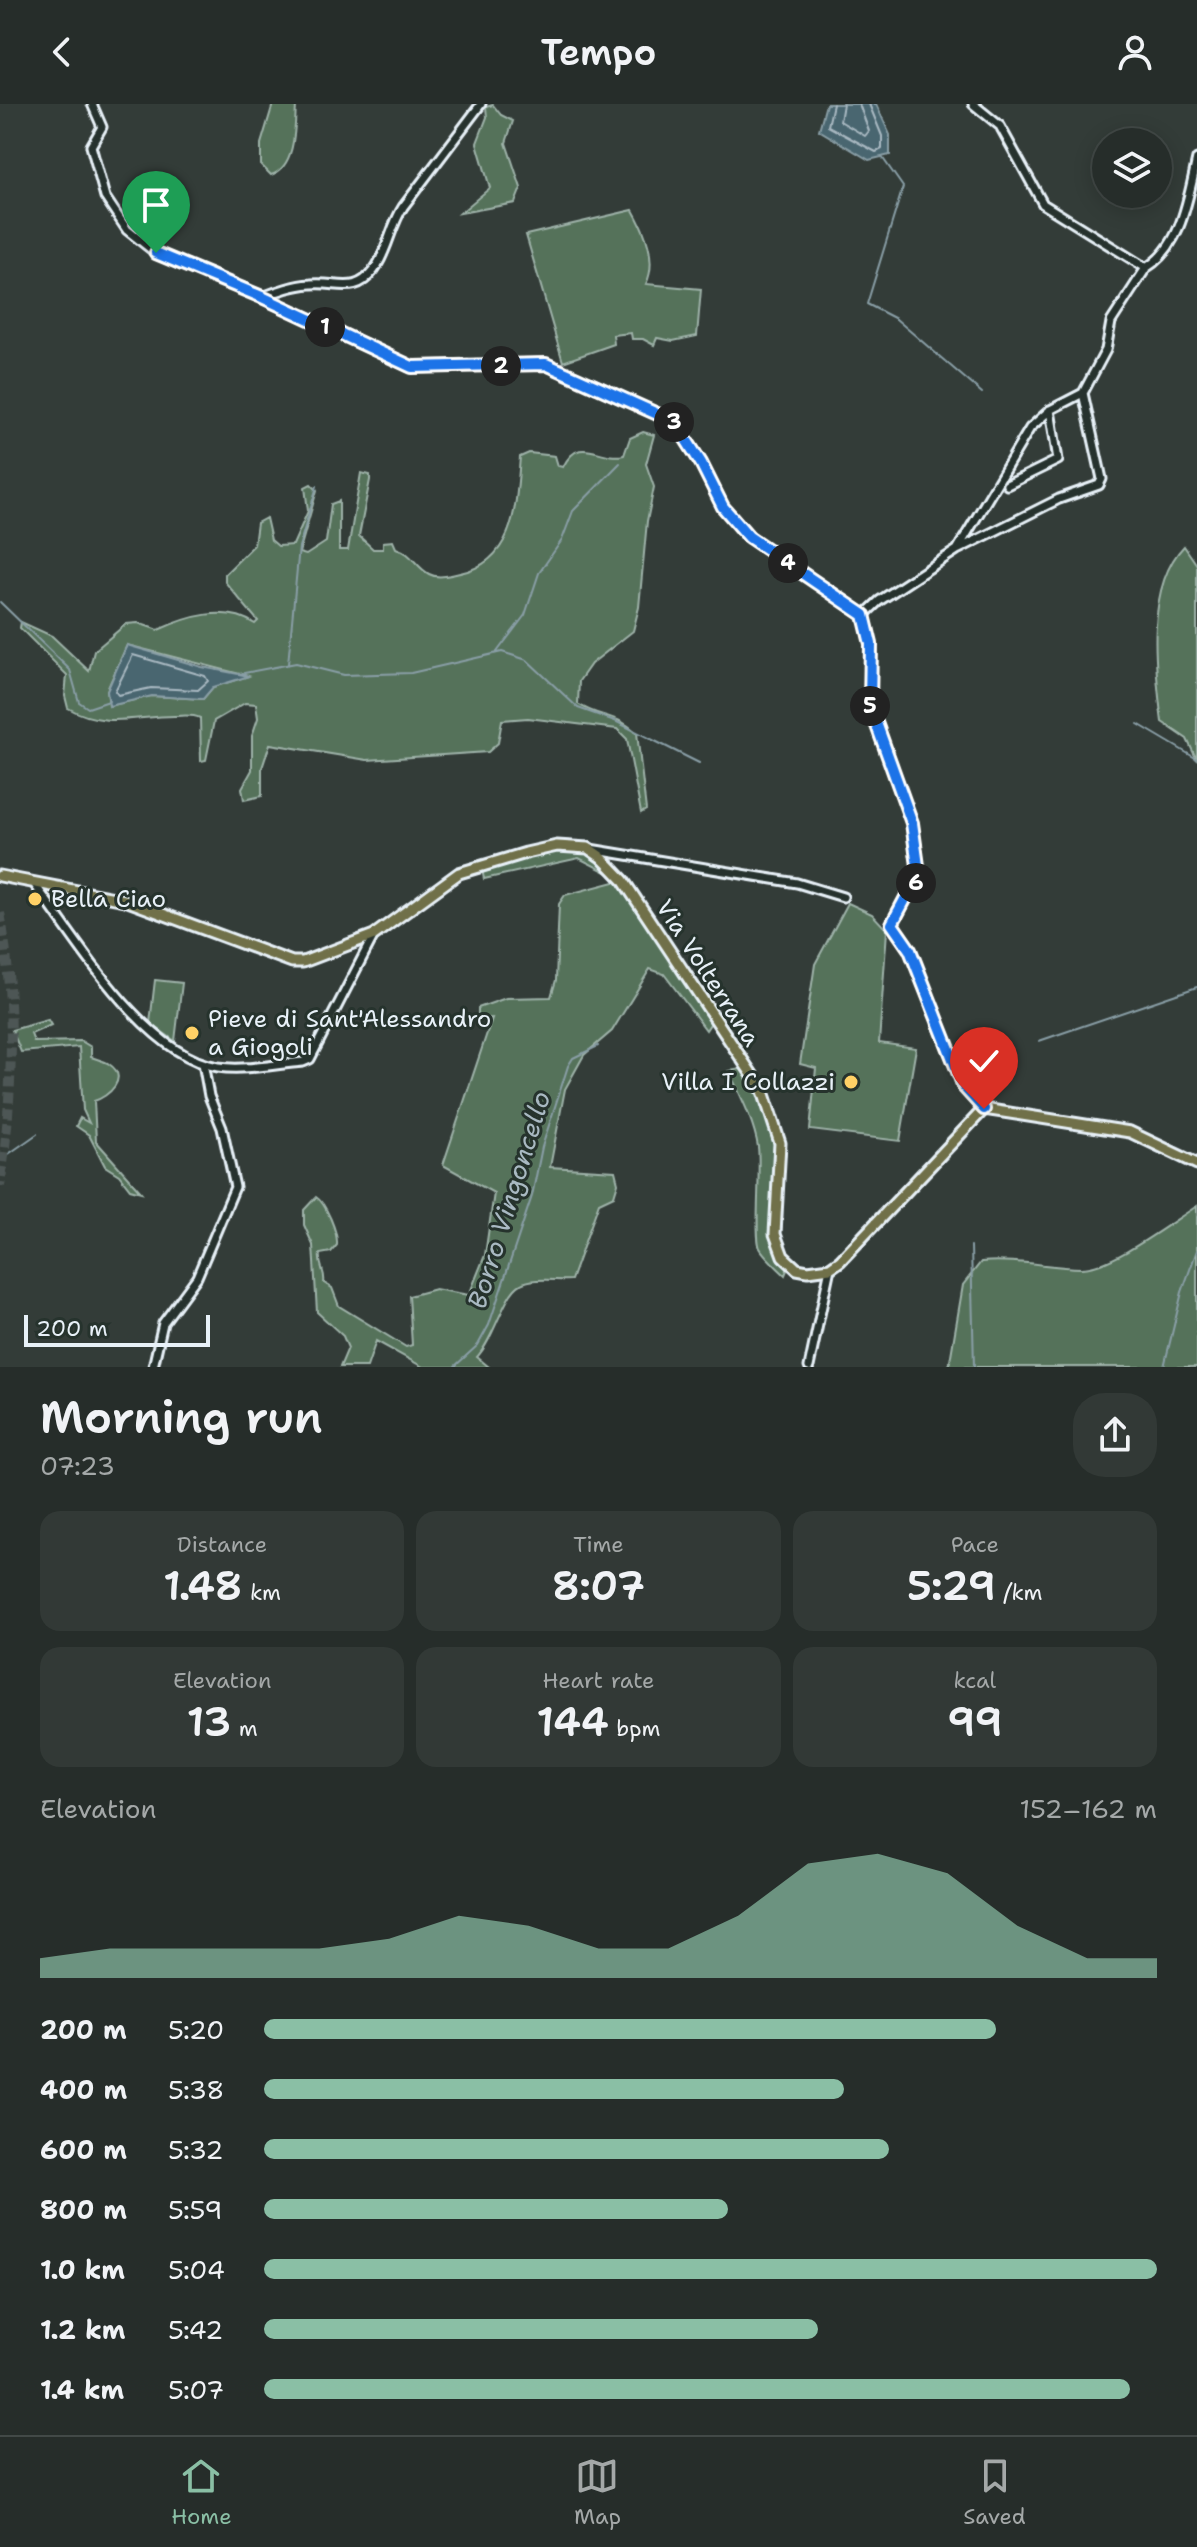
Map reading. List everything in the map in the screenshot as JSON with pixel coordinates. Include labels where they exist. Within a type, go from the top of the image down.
[{"type":"main road","name":"Via Volterrana","points":[[0,876],[125,900],[292,962],[303,962],[374,935],[459,873],[557,846],[588,848],[623,880],[763,1091],[780,1143],[775,1234],[783,1256],[797,1269],[830,1268]]},
{"type":"main road","points":[[830,1268],[856,1246],[984,1109],[1130,1132],[1197,1164]]},
{"type":"street","points":[[92,104],[102,127],[91,146],[105,197],[127,230],[156,253],[262,297],[412,367],[546,364],[675,422],[696,454],[723,507],[749,537],[864,615],[871,644],[870,706],[912,823],[919,873],[892,924],[910,950],[964,1087],[984,1109]]},
{"type":"street","points":[[262,297],[312,283],[341,288],[364,281],[382,258],[393,224],[403,207],[481,104]]},
{"type":"street","points":[[973,104],[1000,126],[1043,204],[1146,268]]},
{"type":"street","points":[[957,550],[1030,428],[1050,410],[1083,393],[1106,350],[1111,322],[1146,268],[1166,255],[1186,208],[1197,159]]},
{"type":"street","points":[[864,615],[879,601],[957,550],[1059,499],[1099,485],[1102,479],[1083,393]]},
{"type":"street","points":[[1007,485],[1058,460],[1050,410]]},
{"type":"street","name":"Via Volterrana","points":[[588,848],[797,883],[843,897]]},
{"type":"street","points":[[35,885],[109,982],[151,1031],[182,1054],[219,1067],[310,1059],[374,935]]},
{"type":"street","points":[[153,1367],[163,1323],[197,1277],[235,1187],[222,1128],[209,1096],[203,1063]]},
{"type":"street","points":[[809,1367],[830,1268]]},
{"type":"green space","points":[[273,104],[296,104],[290,155],[279,171],[271,175],[261,165],[261,144]]},
{"type":"green space","points":[[493,105],[501,115],[513,121],[506,143],[521,188],[515,203],[460,213],[490,188],[477,143],[487,117],[486,107]]},
{"type":"green space","points":[[633,210],[646,236],[650,256],[646,284],[701,289],[697,336],[673,341],[657,338],[654,345],[643,339],[632,339],[631,333],[613,335],[614,344],[563,362],[526,235]]},
{"type":"green space","points":[[643,432],[654,435],[646,464],[654,487],[647,521],[639,607],[633,631],[591,664],[579,681],[578,704],[621,722],[637,733],[646,810],[641,813],[627,739],[617,729],[528,718],[502,720],[498,743],[488,752],[367,760],[270,744],[262,768],[262,796],[244,800],[242,788],[252,770],[252,736],[258,718],[256,704],[245,703],[214,721],[206,760],[201,761],[200,718],[108,720],[68,708],[65,696],[67,675],[20,628],[21,622],[52,636],[89,671],[94,651],[126,624],[138,623],[158,630],[194,617],[219,614],[244,618],[255,624],[258,621],[225,582],[225,574],[254,545],[257,523],[266,518],[271,540],[278,546],[293,545],[308,511],[305,487],[311,484],[317,490],[299,553],[306,555],[326,542],[331,504],[339,501],[339,550],[348,550],[361,473],[370,475],[370,480],[359,536],[373,549],[383,549],[383,542],[393,541],[396,548],[433,575],[460,573],[478,566],[503,543],[514,511],[520,457],[529,453],[555,456],[558,466],[563,467],[569,457],[583,450],[624,455],[630,438]],"holes":[[[127,645],[248,676],[213,687],[203,699],[151,696],[109,706],[107,690]]]},
{"type":"green space","points":[[1184,546],[1197,565],[1197,760],[1187,739],[1162,722],[1157,678],[1158,605],[1163,583]]},
{"type":"green space","points":[[573,846],[601,858],[623,880],[714,1018],[706,1030],[664,974],[650,969],[612,1031],[584,1055],[565,1089],[550,1167],[615,1171],[618,1183],[614,1196],[599,1203],[571,1280],[526,1282],[509,1297],[477,1357],[489,1367],[423,1367],[376,1341],[367,1367],[340,1367],[348,1348],[343,1336],[317,1312],[313,1245],[304,1225],[304,1210],[316,1197],[324,1205],[333,1226],[337,1245],[331,1252],[320,1254],[320,1258],[324,1283],[332,1288],[339,1306],[406,1347],[412,1345],[409,1296],[435,1289],[469,1295],[485,1255],[494,1193],[443,1165],[492,1018],[478,1019],[478,1008],[506,998],[551,997],[556,980],[559,904],[565,895],[622,880],[579,858],[484,879],[481,865],[526,852]]},
{"type":"green space","points":[[848,903],[872,914],[887,930],[879,1043],[916,1048],[900,1141],[810,1130],[816,1068],[800,1064],[815,964]]},
{"type":"green space","points":[[155,980],[182,983],[175,1041],[150,1023]]},
{"type":"green space","points":[[48,1020],[51,1025],[31,1034],[34,1042],[81,1041],[91,1047],[91,1057],[115,1069],[115,1086],[94,1101],[96,1141],[141,1192],[130,1189],[119,1175],[105,1166],[89,1135],[76,1126],[80,1118],[89,1123],[83,1110],[79,1047],[21,1052],[12,1030]]},
{"type":"green space","points":[[747,1068],[776,1126],[775,1234],[790,1263],[785,1275],[765,1255],[758,1241],[758,1147],[750,1118],[729,1071]]},
{"type":"green space","points":[[1197,1206],[1197,1367],[949,1367],[963,1285],[981,1262],[1081,1268],[1094,1266],[1124,1253]]},
{"type":"water","points":[[826,104],[876,104],[890,135],[890,155],[869,160],[819,130]]},
{"type":"water","points":[[127,645],[202,667],[249,676],[213,687],[203,699],[152,696],[109,706],[107,691]]},
{"type":"waterway","points":[[882,157],[903,187],[867,304],[896,319],[982,393]]},
{"type":"waterway","points":[[497,652],[525,615],[539,573],[562,540],[573,511],[620,463]]},
{"type":"waterway","points":[[288,664],[299,547],[317,486]]},
{"type":"waterway","points":[[0,602],[70,670],[79,702],[88,708],[109,701]]},
{"type":"waterway","points":[[239,674],[296,663],[344,675],[411,673],[502,652],[527,660],[578,708],[615,721],[699,763]]},
{"type":"waterway","points":[[1138,724],[1197,759]]},
{"type":"waterway","points":[[1039,1041],[1197,987]]},
{"type":"waterway","name":"Borro Vingoncello","points":[[454,1367],[478,1345],[489,1325],[532,1196],[542,1147],[568,1066],[573,1058],[598,1046]]},
{"type":"waterway","points":[[0,1160],[37,1134]]},
{"type":"waterway","points":[[971,1246],[974,1367]]},
{"type":"waterway","points":[[1164,1367],[1182,1292],[1197,1250]]},
{"type":"tunnel","points":[[0,913],[9,981],[11,1049],[8,1118],[0,1186]]},
{"type":"place","name":"Bella Ciao","points":[[35,899]]},
{"type":"place","name":"Pieve di Sant'Alessandro a Giogoli","points":[[192,1033]]},
{"type":"place","name":"Villa I Collazzi","points":[[851,1082]]},
{"type":"route","points":[[156,253],[262,297],[412,367],[546,364],[675,422],[691,445],[723,507],[749,537],[823,584],[864,615],[871,644],[870,706],[912,823],[919,873],[898,918],[892,924],[910,950],[964,1087],[984,1109]]}]
